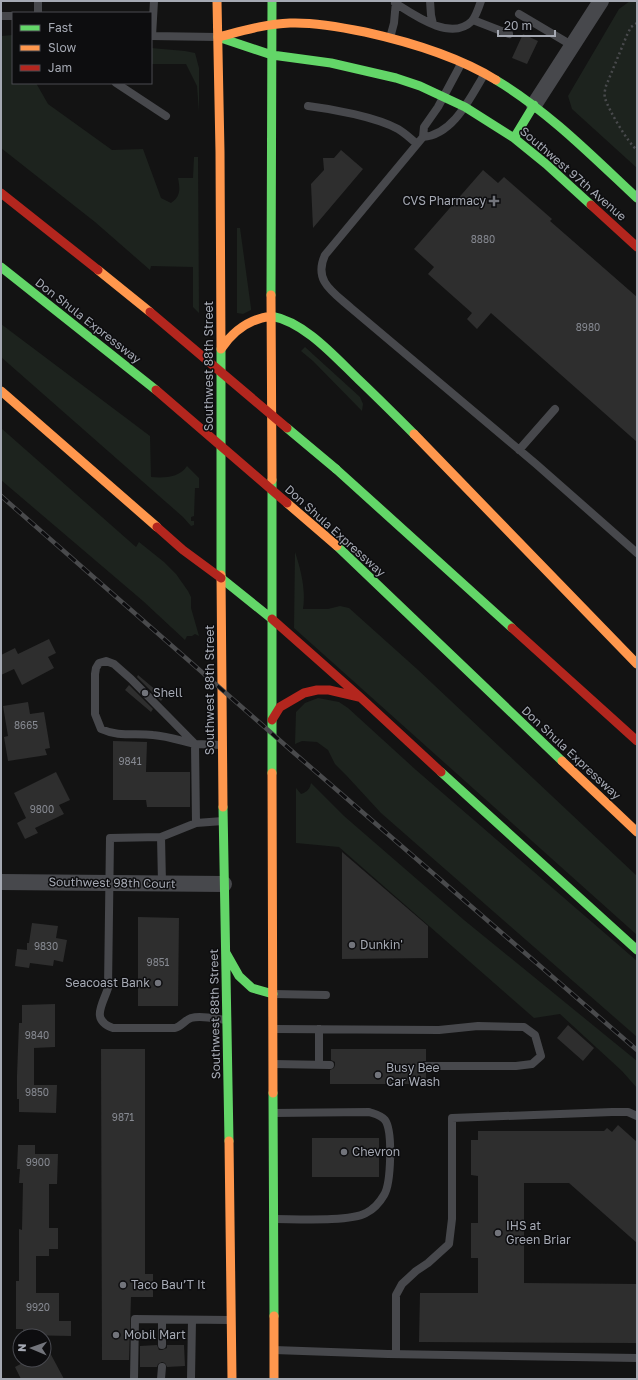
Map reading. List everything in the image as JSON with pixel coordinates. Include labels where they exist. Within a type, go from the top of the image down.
[{"type":"main road","name":"Southwest 88th Street","points":[[217,1],[220,152],[222,745],[232,1379]]},
{"type":"main road","points":[[272,1],[271,316],[274,1379]]},
{"type":"main road","name":"Southwest 97th Avenue","points":[[218,37],[272,24],[318,24],[390,38],[462,63],[485,74],[534,105],[637,198]]},
{"type":"main road","name":"Southwest 97th Avenue","points":[[218,37],[272,55],[353,67],[396,78],[444,96],[465,107],[514,138],[546,164],[637,247]]},
{"type":"main road","points":[[514,138],[534,105]]},
{"type":"main road","points":[[1,193],[150,312],[336,469],[637,741]]},
{"type":"main road","name":"Don Shula Expressway","points":[[1,267],[156,390],[337,546],[490,694],[637,832]]},
{"type":"main road","points":[[221,349],[228,338],[247,323],[262,317],[271,316],[281,318],[289,321],[308,334],[372,392],[480,500],[600,628],[637,664]]},
{"type":"main road","points":[[1,391],[183,550],[221,578],[272,620],[360,697],[637,950]]},
{"type":"main road","points":[[272,720],[280,707],[292,700],[317,690],[329,690],[360,697]]},
{"type":"main road","points":[[226,952],[239,976],[252,988],[273,994]]},
{"type":"street","points":[[534,105],[601,1]]},
{"type":"street","name":"Southwest 98th Court","points":[[1,882],[224,884]]},
{"type":"lane","points":[[38,1],[38,12]]},
{"type":"lane","points":[[152,36],[154,1]]},
{"type":"lane","points":[[430,1],[430,15],[433,24]]},
{"type":"lane","points":[[390,38],[394,23],[396,2],[419,18],[444,28],[454,28],[464,26],[472,20],[482,1]]},
{"type":"lane","points":[[519,14],[573,46]]},
{"type":"lane","points":[[1,16],[12,16]]},
{"type":"lane","points":[[472,20],[509,34]]},
{"type":"lane","name":"Southwest 97th Avenue","points":[[152,36],[218,37]]},
{"type":"lane","points":[[462,63],[444,96],[424,127],[420,141],[325,255],[322,262],[321,272],[323,280],[326,286],[351,308],[519,450],[637,553]]},
{"type":"lane","points":[[308,106],[352,114],[386,124],[420,141],[432,137],[454,122],[485,74]]},
{"type":"lane","points":[[118,84],[166,116]]},
{"type":"lane","points":[[519,450],[555,409]]},
{"type":"lane","points":[[196,823],[196,744],[114,664],[106,661],[99,663],[95,674],[95,714],[101,729],[110,733],[153,735],[196,744],[222,745]]},
{"type":"lane","points":[[223,821],[196,823],[161,837],[110,838],[108,988],[100,1012],[101,1020],[106,1026],[113,1028],[175,1028],[181,1026],[185,1021],[197,1017],[227,1020]]},
{"type":"lane","points":[[161,837],[162,883]]},
{"type":"lane","points":[[273,994],[326,994]]},
{"type":"lane","points":[[273,1029],[439,1030],[478,1026],[524,1027],[535,1035],[541,1056],[532,1064],[516,1066],[426,1066]]},
{"type":"lane","points":[[319,1029],[319,1065]]},
{"type":"lane","points":[[273,1064],[330,1065]]},
{"type":"lane","points":[[273,1113],[369,1112],[377,1114],[384,1119],[388,1124],[390,1133],[389,1177],[384,1195],[376,1206],[367,1212],[350,1218],[274,1219]]},
{"type":"lane","points":[[396,1354],[396,1295],[402,1284],[416,1271],[428,1263],[448,1244],[452,1219],[452,1118],[612,1112],[628,1112],[637,1116]]},
{"type":"lane","points":[[134,1379],[135,1319],[231,1320]]},
{"type":"lane","points":[[162,1320],[162,1345]]},
{"type":"lane","points":[[191,1379],[192,1320]]},
{"type":"lane","points":[[273,1350],[396,1354],[637,1358]]},
{"type":"lane","points":[[161,1379],[162,1367]]},
{"type":"path","points":[[637,23],[631,27],[627,35],[606,86],[605,92],[606,100],[617,121],[629,141],[637,150]]},
{"type":"shaded area","points":[[630,1],[637,1],[637,168],[572,109],[568,96],[619,9]]},
{"type":"shaded area","points":[[12,35],[12,84],[37,84],[48,104],[112,150],[143,149],[161,198],[171,203],[177,198],[179,192],[178,178],[193,178],[194,157],[198,157],[199,313],[193,307],[193,267],[151,266],[150,270],[95,222],[1,148],[1,36]]},
{"type":"shaded area","points":[[152,48],[195,53],[199,68],[199,112],[197,86],[186,64],[152,64]]},
{"type":"shaded area","points":[[237,228],[240,228],[251,308],[251,310],[243,314],[237,313]]},
{"type":"shaded area","points":[[1,324],[150,436],[151,477],[176,475],[187,466],[199,478],[199,488],[195,488],[194,516],[191,517],[191,521],[194,521],[194,525],[191,526],[183,517],[1,357]]},
{"type":"shaded area","points":[[305,347],[360,397],[363,404],[362,411],[313,361],[301,351]]},
{"type":"shaded area","points":[[1,428],[136,547],[139,542],[164,562],[176,574],[191,597],[191,608],[199,636],[195,634],[192,636],[187,636],[185,640],[143,601],[1,480]]},
{"type":"shaded area","points":[[295,552],[302,580],[304,595],[303,609],[328,609],[340,606],[349,608],[417,669],[637,876],[637,935],[294,628]]},
{"type":"shaded area","points":[[318,698],[339,702],[348,708],[416,770],[637,961],[637,1037],[381,813],[335,764],[328,750],[317,742],[302,741],[295,744],[296,712],[305,703]]},
{"type":"shaded area","points":[[311,783],[344,816],[464,920],[637,1061],[637,1088],[622,1071],[560,1014],[534,1018],[339,847],[296,843],[296,788],[301,794],[308,790]]},
{"type":"building","points":[[523,34],[538,41],[527,64],[512,58]]},
{"type":"building","points":[[341,150],[363,169],[313,228],[311,184],[324,170],[323,158],[334,158]]},
{"type":"building","points":[[483,170],[498,183],[504,177],[552,219],[550,221],[637,297],[637,442],[491,313],[477,329],[467,319],[472,313],[428,274],[434,267],[414,249]]},
{"type":"building","points":[[49,639],[56,653],[48,657],[54,668],[22,685],[14,669],[1,675],[1,655],[15,648],[18,654]]},
{"type":"building","points":[[138,675],[164,697],[161,701],[137,677]]},
{"type":"building","points":[[129,685],[153,709],[151,712],[125,690]]},
{"type":"building","points":[[28,702],[30,714],[44,712],[50,748],[45,749],[47,755],[8,761],[4,737],[8,736],[3,706]]},
{"type":"building","points":[[113,741],[147,742],[146,772],[190,772],[190,807],[147,807],[146,800],[113,800]]},
{"type":"building","points":[[56,772],[70,800],[59,805],[64,814],[35,828],[38,833],[25,839],[17,823],[26,818],[14,793]]},
{"type":"building","points":[[342,852],[428,926],[428,958],[342,959]]},
{"type":"building","name":"Seacoast Bank","points":[[138,917],[179,918],[178,1006],[138,1006]]},
{"type":"building","points":[[32,923],[58,926],[56,938],[67,940],[63,962],[54,960],[53,966],[30,963],[29,968],[15,966],[17,949],[27,950],[27,943],[29,943]]},
{"type":"building","points":[[55,1004],[55,1047],[34,1048],[34,1085],[57,1085],[56,1113],[19,1112],[19,1099],[17,1099],[17,1076],[19,1023],[22,1023],[22,1005]]},
{"type":"building","points":[[568,1025],[594,1048],[583,1061],[557,1038]]},
{"type":"building","points":[[101,1049],[145,1049],[145,1274],[153,1274],[153,1297],[131,1297],[129,1360],[102,1360]]},
{"type":"building","name":"Busy Bee Car Wash","points":[[331,1049],[426,1049],[426,1061],[423,1061],[421,1069],[426,1071],[426,1084],[330,1084],[330,1070],[334,1068],[335,1065],[335,1062],[331,1060]]},
{"type":"building","name":"IHS at Green Briar","points":[[618,1125],[637,1142],[637,1243],[569,1183],[524,1183],[524,1283],[637,1284],[637,1343],[419,1342],[420,1293],[478,1293],[478,1258],[471,1258],[471,1223],[478,1223],[478,1176],[471,1175],[471,1140],[478,1140],[478,1131],[604,1131],[607,1128],[612,1132]]},
{"type":"building","name":"Chevron","points":[[312,1138],[379,1138],[379,1177],[312,1177]]},
{"type":"building","points":[[18,1145],[35,1145],[35,1154],[58,1154],[57,1184],[49,1184],[49,1228],[58,1228],[58,1249],[49,1249],[49,1256],[36,1256],[36,1293],[59,1293],[59,1321],[71,1321],[71,1336],[52,1336],[52,1328],[16,1328],[16,1281],[19,1281],[19,1229],[22,1230],[23,1183],[19,1183],[20,1169],[17,1169]]},
{"type":"building","points":[[157,1345],[159,1350],[162,1350],[167,1348],[167,1345],[184,1345],[185,1366],[167,1367],[165,1363],[162,1362],[158,1364],[157,1367],[140,1367],[140,1346]]},
{"type":"building","points":[[52,1356],[64,1379],[21,1379],[16,1368],[52,1368]]},
{"type":"railway","points":[[1,496],[293,752],[637,1050]]},
{"type":"traffic: fast","points":[[271,295],[272,1]]},
{"type":"traffic: fast","points":[[218,37],[272,55],[331,63],[396,78],[420,86],[465,107],[514,138],[546,164],[591,205]]},
{"type":"traffic: fast","points":[[496,80],[552,120],[637,198]]},
{"type":"traffic: fast","points":[[514,138],[534,105]]},
{"type":"traffic: fast","points":[[1,267],[156,390]]},
{"type":"traffic: fast","points":[[271,316],[296,325],[319,342],[414,434]]},
{"type":"traffic: fast","points":[[221,349],[221,575]]},
{"type":"traffic: fast","points":[[287,428],[336,469]]},
{"type":"traffic: fast","points":[[336,469],[512,628]]},
{"type":"traffic: fast","points":[[272,480],[272,773]]},
{"type":"traffic: fast","points":[[337,546],[562,761]]},
{"type":"traffic: fast","points":[[221,578],[272,619]]},
{"type":"traffic: fast","points":[[441,772],[637,950]]},
{"type":"traffic: fast","points":[[223,807],[229,1141]]},
{"type":"traffic: fast","points":[[226,953],[239,976],[252,988],[273,994]]},
{"type":"traffic: fast","points":[[273,1093],[274,1316]]},
{"type":"traffic: slow","points":[[217,1],[220,152],[221,349]]},
{"type":"traffic: slow","points":[[218,37],[272,25],[290,23],[318,24],[365,32],[416,45],[449,57],[481,71],[496,80]]},
{"type":"traffic: slow","points":[[98,270],[150,312]]},
{"type":"traffic: slow","points":[[271,295],[272,480]]},
{"type":"traffic: slow","points":[[221,349],[236,331],[242,327],[256,320],[271,316]]},
{"type":"traffic: slow","points":[[1,391],[157,527]]},
{"type":"traffic: slow","points":[[414,434],[637,664]]},
{"type":"traffic: slow","points":[[287,503],[337,546]]},
{"type":"traffic: slow","points":[[221,575],[223,807]]},
{"type":"traffic: slow","points":[[562,761],[637,832]]},
{"type":"traffic: slow","points":[[272,773],[273,1093]]},
{"type":"traffic: slow","points":[[229,1141],[232,1379]]},
{"type":"traffic: slow","points":[[274,1316],[274,1379]]},
{"type":"traffic: jam","points":[[1,193],[98,270]]},
{"type":"traffic: jam","points":[[591,205],[637,247]]},
{"type":"traffic: jam","points":[[150,312],[287,428]]},
{"type":"traffic: jam","points":[[156,390],[287,503]]},
{"type":"traffic: jam","points":[[157,527],[183,550],[221,578]]},
{"type":"traffic: jam","points":[[272,619],[360,697],[441,772]]},
{"type":"traffic: jam","points":[[512,628],[637,741]]},
{"type":"traffic: jam","points":[[272,720],[280,707],[304,693],[317,690],[329,690],[359,697]]},
{"type":"place","name":"CVS Pharmacy","points":[[494,201]]},
{"type":"place","name":"Shell","points":[[145,693]]},
{"type":"place","name":"Dunkin'","points":[[352,945]]},
{"type":"place","name":"Seacoast Bank","points":[[158,983]]},
{"type":"place","name":"Busy Bee Car Wash","points":[[378,1075]]},
{"type":"place","name":"Chevron","points":[[344,1152]]},
{"type":"place","name":"IHS at Green Briar","points":[[498,1233]]},
{"type":"place","name":"Taco Bau’T It","points":[[123,1285]]},
{"type":"place","name":"Mobil Mart","points":[[116,1335]]}]
